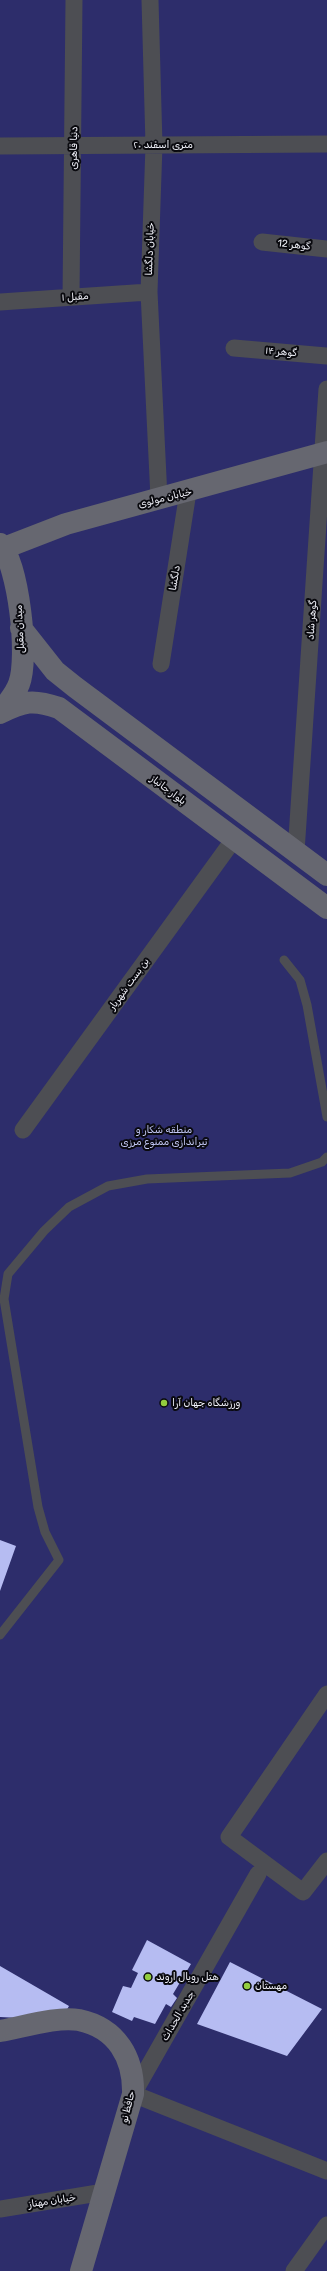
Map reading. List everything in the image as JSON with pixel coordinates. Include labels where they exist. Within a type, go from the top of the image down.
[{"type":"main road","name":"خیابان مولوی","points":[[2,546],[66,524],[158,498],[188,492],[325,452]]},
{"type":"main road","name":"میدان مقبل","points":[[0,712],[19,684],[22,628],[20,604],[12,567],[2,546]]},
{"type":"main road","points":[[22,628],[55,671],[327,875]]},
{"type":"main road","name":"بلوار جانباز","points":[[0,712],[18,704],[40,702],[59,708],[327,908]]},
{"type":"main road","name":"حافظ نو","points":[[0,2031],[61,2020],[78,2020],[98,2027],[116,2040],[128,2058],[134,2077],[133,2094],[82,2271]]},
{"type":"street","name":"دنیا قاهری","points":[[71,297],[74,146],[74,0]]},
{"type":"street","name":"خیابان دلگشا","points":[[150,0],[154,145],[149,292],[158,498]]},
{"type":"street","name":"۲۰ متری اسفند","points":[[0,146],[327,144]]},
{"type":"street","name":"گوهر 12","points":[[262,242],[327,249]]},
{"type":"street","name":"مقبل ۱","points":[[0,302],[149,292]]},
{"type":"street","name":"گوهر ۱۴","points":[[234,348],[327,356]]},
{"type":"street","name":"گوهر شاد","points":[[296,852],[325,452],[327,389]]},
{"type":"street","name":"دلگشا","points":[[161,664],[188,492]]},
{"type":"street","name":"بن بست شهریار","points":[[23,1130],[234,839]]},
{"type":"street","points":[[327,1694],[229,1837],[303,1892],[327,1861]]},
{"type":"street","name":"جدبد الحداث","points":[[133,2094],[258,1874]]},
{"type":"street","points":[[133,2094],[327,2171]]},
{"type":"street","name":"خیابان مهناز","points":[[0,2209],[104,2192]]},
{"type":"street","points":[[294,2271],[327,2225]]},
{"type":"lane","points":[[284,960],[300,980],[307,1005],[327,1117]]},
{"type":"lane","points":[[0,1636],[59,1560],[45,1532],[38,1508],[4,1299],[8,1274],[44,1231],[69,1207],[108,1186],[147,1179],[290,1173],[322,1162],[327,1157]]},
{"type":"green space","name":"منطقه شکار و تیراندازی ممنوع مرزی","points":[[0,0],[327,0],[327,2271],[0,2271]]},
{"type":"building","points":[[0,1540],[16,1546],[0,1591]]},
{"type":"building","points":[[147,1940],[191,1964],[173,1994],[177,1998],[171,2007],[166,2004],[155,2024],[134,2017],[132,2021],[112,2012],[123,1986],[131,1988],[138,1973],[132,1970]]},
{"type":"building","name":"مهستان","points":[[230,1962],[322,2009],[287,2056],[197,2024]]},
{"type":"building","points":[[0,1966],[69,2006],[61,2020],[0,2017]]},
{"type":"place","name":"ورزشگاه جهان آرا","points":[[164,1403]]},
{"type":"place","name":"هتل رویال اروند","points":[[148,1977]]},
{"type":"place","name":"مهستان","points":[[247,1986]]}]
